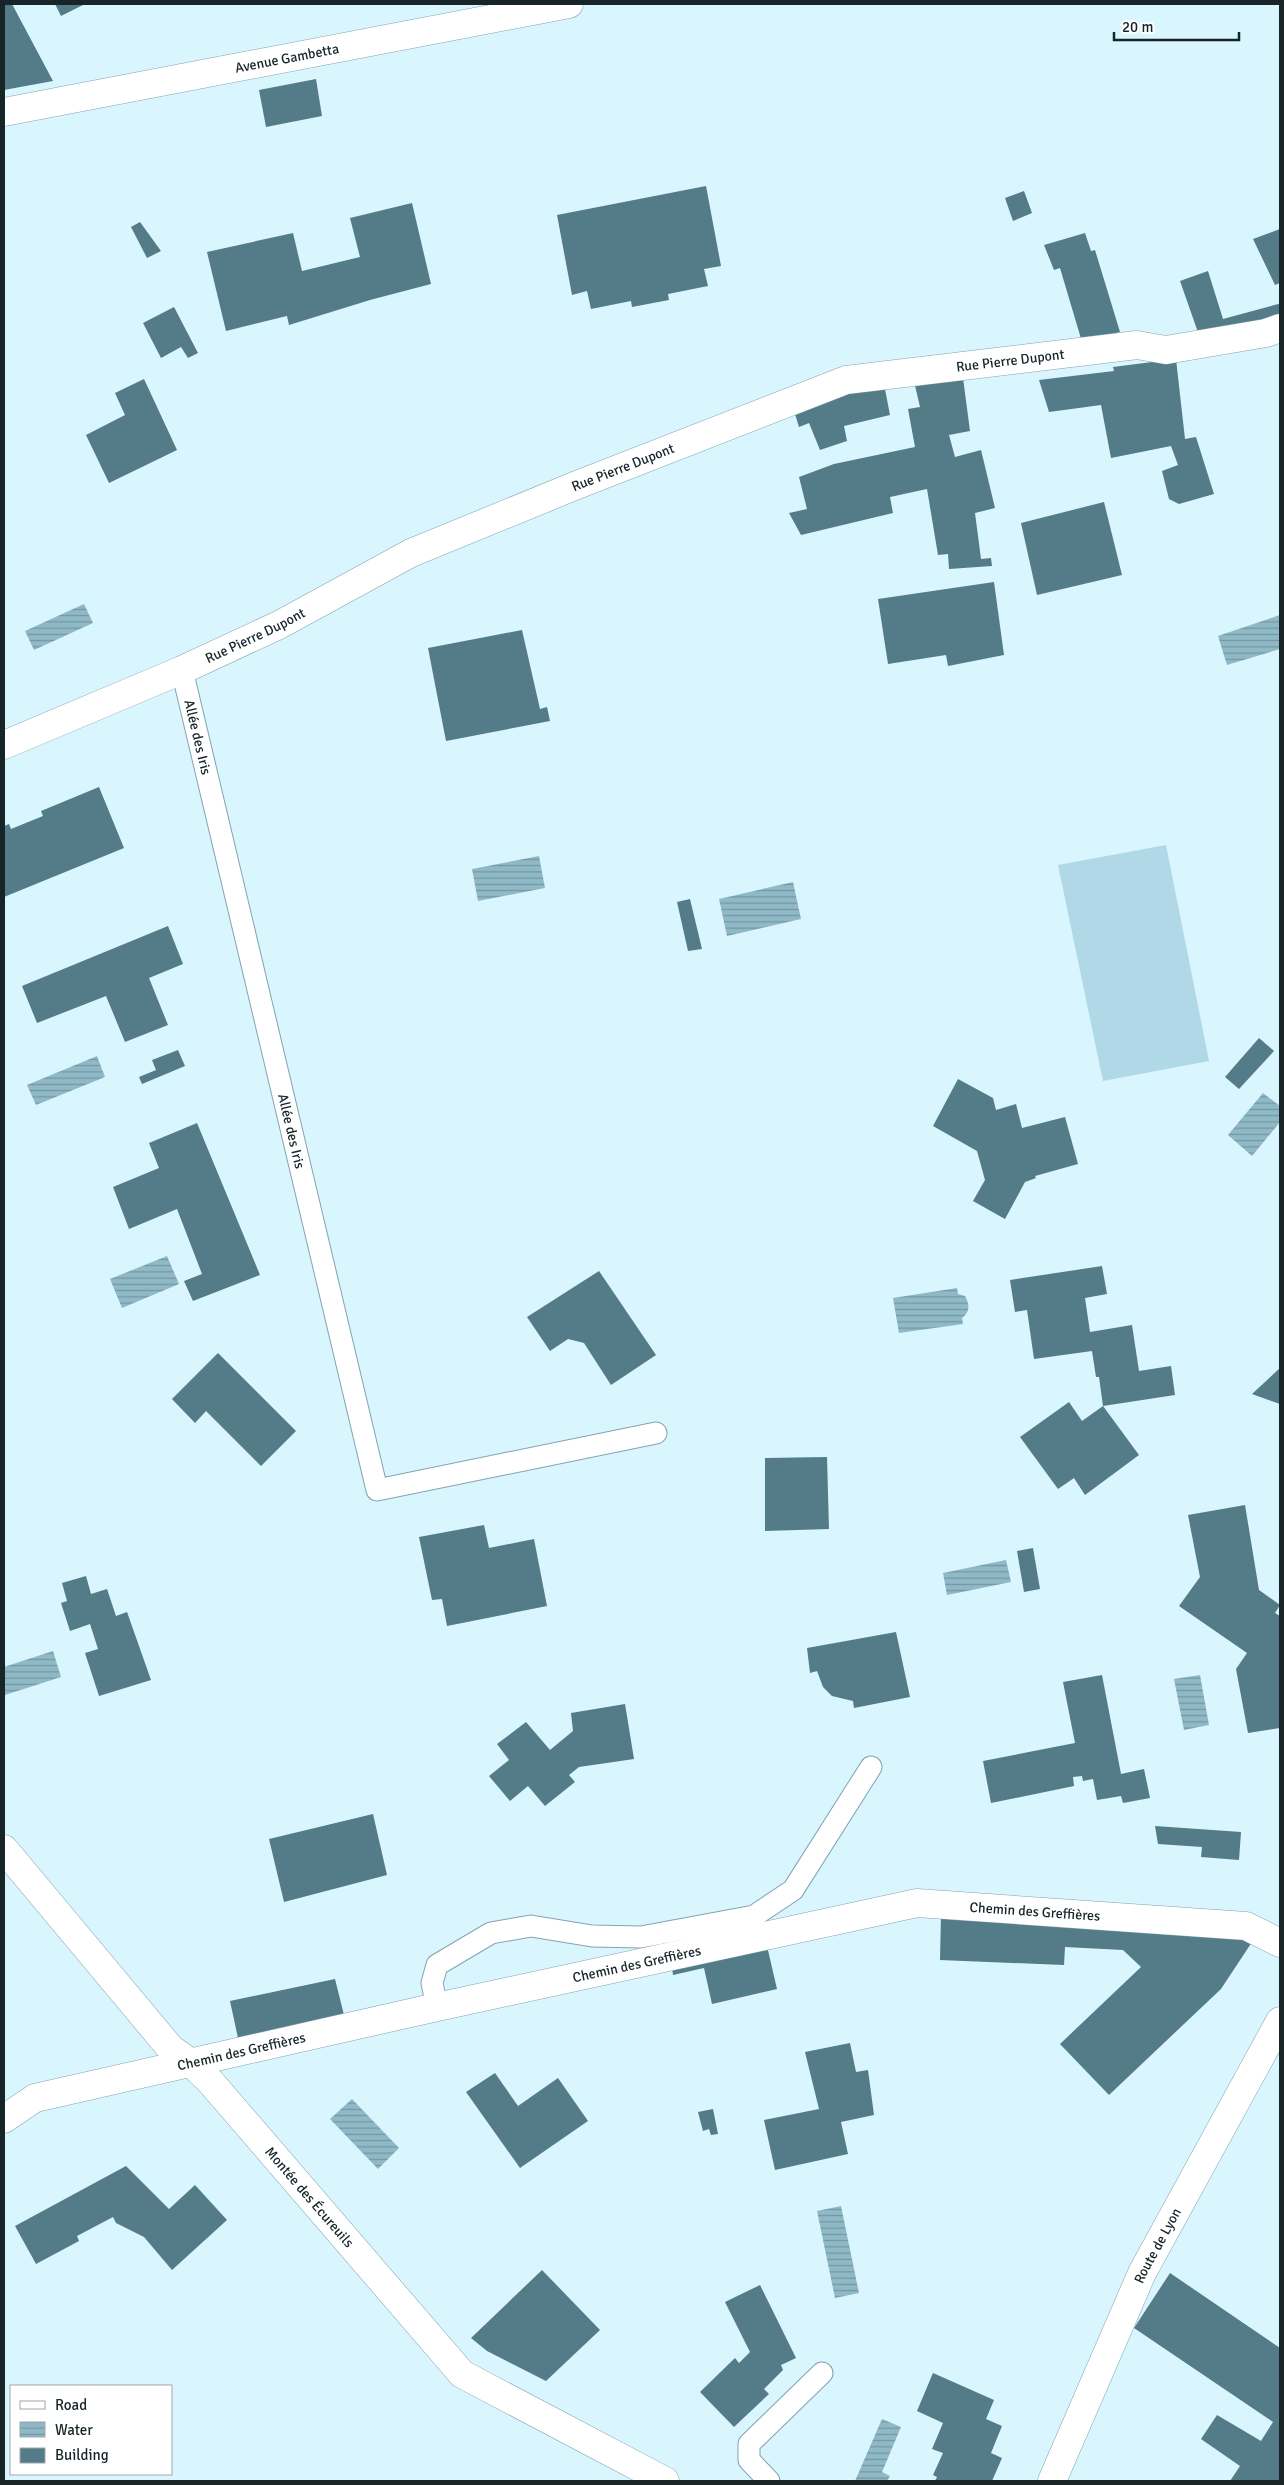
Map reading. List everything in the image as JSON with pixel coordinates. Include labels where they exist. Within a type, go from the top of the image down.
[{"type":"street","name":"Avenue Gambetta","points":[[4,112],[569,4]]},
{"type":"street","name":"Rue Pierre Dupont","points":[[4,745],[182,670],[279,625],[411,553],[577,485],[846,380],[1137,345],[1166,350],[1266,333],[1280,328]]},
{"type":"street","name":"Montée des Écureuils","points":[[4,1849],[171,2049],[191,2063],[208,2080],[462,2374],[664,2481]]},
{"type":"street","name":"Chemin des Greffières","points":[[4,2119],[34,2098],[437,2007],[917,1903],[1246,1926],[1280,1943]]},
{"type":"street","name":"Route de Lyon","points":[[1052,2481],[1142,2273],[1280,2021]]},
{"type":"lane","name":"Allée des Iris","points":[[182,670],[377,1490],[656,1434]]},
{"type":"lane","points":[[437,2007],[432,1983],[436,1965],[492,1933],[531,1926],[592,1936],[641,1938],[754,1916],[793,1890],[871,1767]]},
{"type":"lane","points":[[769,2481],[749,2460],[749,2444],[822,2373]]},
{"type":"shaded area","points":[[1166,845],[1209,1061],[1103,1081],[1058,865]]},
{"type":"water","points":[[84,604],[93,623],[34,650],[25,631]]},
{"type":"water","points":[[1280,615],[1280,649],[1227,665],[1218,636]]},
{"type":"water","points":[[539,856],[545,888],[478,901],[472,869]]},
{"type":"water","points":[[793,882],[801,919],[727,936],[719,899]]},
{"type":"water","points":[[97,1056],[105,1077],[36,1105],[27,1085]]},
{"type":"water","points":[[1263,1093],[1280,1106],[1280,1122],[1252,1156],[1228,1135]]},
{"type":"water","points":[[167,1256],[179,1284],[122,1308],[110,1279]]},
{"type":"water","points":[[957,1288],[958,1294],[965,1296],[968,1302],[968,1311],[962,1318],[963,1324],[899,1333],[893,1298]]},
{"type":"water","points":[[1006,1560],[1011,1582],[947,1595],[943,1573]]},
{"type":"water","points":[[53,1651],[61,1677],[5,1695],[4,1667]]},
{"type":"water","points":[[1200,1675],[1209,1725],[1184,1730],[1174,1679]]},
{"type":"water","points":[[352,2099],[399,2148],[378,2169],[330,2119]]},
{"type":"water","points":[[841,2206],[859,2293],[835,2298],[817,2211]]},
{"type":"water","points":[[882,2419],[901,2427],[882,2472],[890,2476],[887,2481],[855,2481]]},
{"type":"building","points":[[4,4],[12,4],[53,81],[4,90]]},
{"type":"building","points":[[55,4],[85,4],[61,16]]},
{"type":"building","points":[[316,79],[322,116],[266,127],[259,90]]},
{"type":"building","points":[[706,186],[721,266],[704,269],[708,286],[668,294],[669,300],[632,307],[631,301],[591,309],[587,291],[572,295],[557,215]]},
{"type":"building","points":[[1024,191],[1032,213],[1013,221],[1005,198]]},
{"type":"building","points":[[412,203],[431,284],[370,300],[289,325],[287,316],[226,331],[207,252],[293,233],[302,271],[360,257],[350,218]]},
{"type":"building","points":[[140,222],[161,251],[147,258],[131,227]]},
{"type":"building","points":[[1280,229],[1280,283],[1275,285],[1253,239]]},
{"type":"building","points":[[1085,233],[1091,251],[1095,250],[1120,332],[1082,342],[1060,268],[1054,270],[1044,245]]},
{"type":"building","points":[[1208,271],[1223,319],[1278,304],[1280,305],[1280,320],[1200,338],[1180,281]]},
{"type":"building","points":[[174,307],[198,353],[188,358],[181,347],[161,358],[143,323]]},
{"type":"building","points":[[1176,359],[1185,439],[1196,437],[1214,494],[1179,504],[1169,499],[1162,471],[1178,465],[1171,446],[1111,458],[1101,405],[1049,412],[1039,380],[1114,371],[1113,367]]},
{"type":"building","points":[[963,378],[970,431],[949,435],[955,457],[981,450],[995,508],[975,513],[981,559],[991,558],[992,566],[949,569],[948,554],[938,555],[927,489],[890,497],[893,513],[801,535],[789,513],[807,509],[799,477],[834,464],[915,447],[908,409],[920,407],[914,381]]},
{"type":"building","points":[[144,379],[177,450],[109,483],[86,435],[125,415],[115,393]]},
{"type":"building","points":[[884,384],[890,415],[844,426],[847,441],[820,450],[809,423],[799,427],[795,414],[858,388]]},
{"type":"building","points":[[1104,502],[1122,575],[1037,595],[1021,523]]},
{"type":"building","points":[[994,582],[1004,655],[948,666],[946,655],[888,664],[878,599]]},
{"type":"building","points":[[522,630],[540,709],[547,707],[550,721],[446,741],[428,648]]},
{"type":"building","points":[[99,787],[124,848],[4,897],[4,826],[9,824],[11,829],[43,816],[41,811]]},
{"type":"building","points":[[690,899],[702,949],[688,951],[677,902]]},
{"type":"building","points":[[168,926],[183,964],[149,978],[168,1025],[125,1042],[106,996],[37,1023],[22,986]]},
{"type":"building","points":[[1259,1038],[1274,1051],[1239,1089],[1225,1077]]},
{"type":"building","points":[[178,1050],[185,1066],[142,1084],[139,1077],[156,1070],[152,1060]]},
{"type":"building","points":[[958,1079],[993,1098],[996,1110],[1016,1104],[1022,1128],[1065,1117],[1078,1164],[1035,1176],[1036,1178],[1025,1182],[1005,1219],[973,1201],[985,1180],[977,1151],[933,1126]]},
{"type":"building","points":[[197,1123],[260,1275],[193,1301],[184,1281],[202,1274],[177,1209],[129,1229],[113,1187],[159,1168],[149,1143]]},
{"type":"building","points":[[1102,1266],[1107,1294],[1085,1298],[1090,1332],[1132,1325],[1139,1371],[1171,1366],[1175,1395],[1103,1406],[1099,1377],[1096,1377],[1092,1351],[1034,1359],[1027,1310],[1015,1312],[1010,1280]]},
{"type":"building","points":[[599,1271],[656,1355],[611,1385],[584,1343],[568,1339],[550,1351],[527,1317]]},
{"type":"building","points":[[218,1353],[296,1431],[261,1466],[206,1411],[195,1423],[172,1399]]},
{"type":"building","points":[[1280,1368],[1280,1404],[1252,1394]]},
{"type":"building","points":[[1069,1402],[1082,1421],[1103,1406],[1139,1455],[1085,1495],[1074,1478],[1058,1489],[1020,1437]]},
{"type":"building","points":[[827,1457],[829,1529],[765,1531],[765,1458]]},
{"type":"building","points":[[1245,1505],[1259,1590],[1280,1605],[1275,1613],[1280,1616],[1280,1728],[1248,1733],[1236,1669],[1247,1653],[1179,1606],[1200,1577],[1188,1515]]},
{"type":"building","points":[[484,1525],[489,1548],[534,1539],[547,1606],[447,1626],[442,1599],[432,1600],[419,1537]]},
{"type":"building","points":[[1033,1548],[1040,1589],[1024,1592],[1017,1551]]},
{"type":"building","points":[[86,1576],[91,1594],[107,1589],[116,1616],[127,1612],[151,1680],[99,1696],[85,1653],[98,1649],[90,1624],[70,1631],[61,1603],[67,1601],[62,1583]]},
{"type":"building","points":[[896,1632],[910,1697],[854,1708],[853,1701],[832,1696],[823,1687],[817,1671],[810,1673],[807,1648]]},
{"type":"building","points":[[1102,1675],[1121,1774],[1144,1769],[1150,1798],[1123,1803],[1121,1796],[1097,1800],[1093,1779],[1083,1781],[1082,1776],[1073,1777],[1074,1786],[991,1803],[983,1761],[1075,1743],[1063,1682]]},
{"type":"building","points":[[625,1704],[634,1759],[579,1767],[569,1775],[575,1782],[545,1806],[528,1786],[510,1801],[489,1776],[509,1760],[497,1744],[526,1722],[550,1750],[573,1731],[571,1713]]},
{"type":"building","points":[[373,1814],[387,1875],[284,1902],[269,1839]]},
{"type":"building","points":[[1155,1826],[1241,1832],[1239,1860],[1201,1857],[1202,1847],[1158,1844]]},
{"type":"building","points":[[941,1915],[1236,1932],[1252,1942],[1221,1989],[1109,2095],[1060,2044],[1141,1967],[1123,1950],[1065,1947],[1064,1965],[940,1960]]},
{"type":"building","points":[[767,1946],[777,1989],[712,2004],[704,1968],[673,1975],[672,1967]]},
{"type":"building","points":[[335,1979],[344,2015],[238,2038],[230,2001]]},
{"type":"building","points":[[850,2043],[856,2072],[868,2070],[874,2115],[841,2122],[848,2154],[775,2170],[764,2120],[819,2109],[805,2052]]},
{"type":"building","points":[[495,2073],[518,2106],[558,2078],[588,2121],[520,2168],[466,2092]]},
{"type":"building","points":[[713,2109],[718,2134],[711,2135],[709,2129],[703,2131],[698,2112]]},
{"type":"building","points":[[126,2166],[169,2209],[195,2185],[227,2220],[172,2270],[144,2237],[116,2223],[113,2217],[77,2236],[79,2241],[36,2264],[15,2226]]},
{"type":"building","points":[[542,2270],[600,2330],[546,2381],[487,2351],[471,2338]]},
{"type":"building","points":[[1170,2273],[1280,2348],[1280,2481],[1230,2481],[1240,2466],[1201,2439],[1217,2415],[1261,2441],[1273,2422],[1134,2328]]},
{"type":"building","points":[[760,2285],[796,2358],[781,2365],[783,2370],[764,2389],[769,2394],[734,2427],[700,2392],[735,2358],[739,2363],[750,2352],[725,2302]]},
{"type":"building","points":[[933,2373],[994,2400],[986,2419],[1002,2426],[991,2453],[1002,2458],[992,2481],[935,2481],[937,2477],[933,2475],[943,2453],[932,2449],[943,2423],[917,2411]]}]
